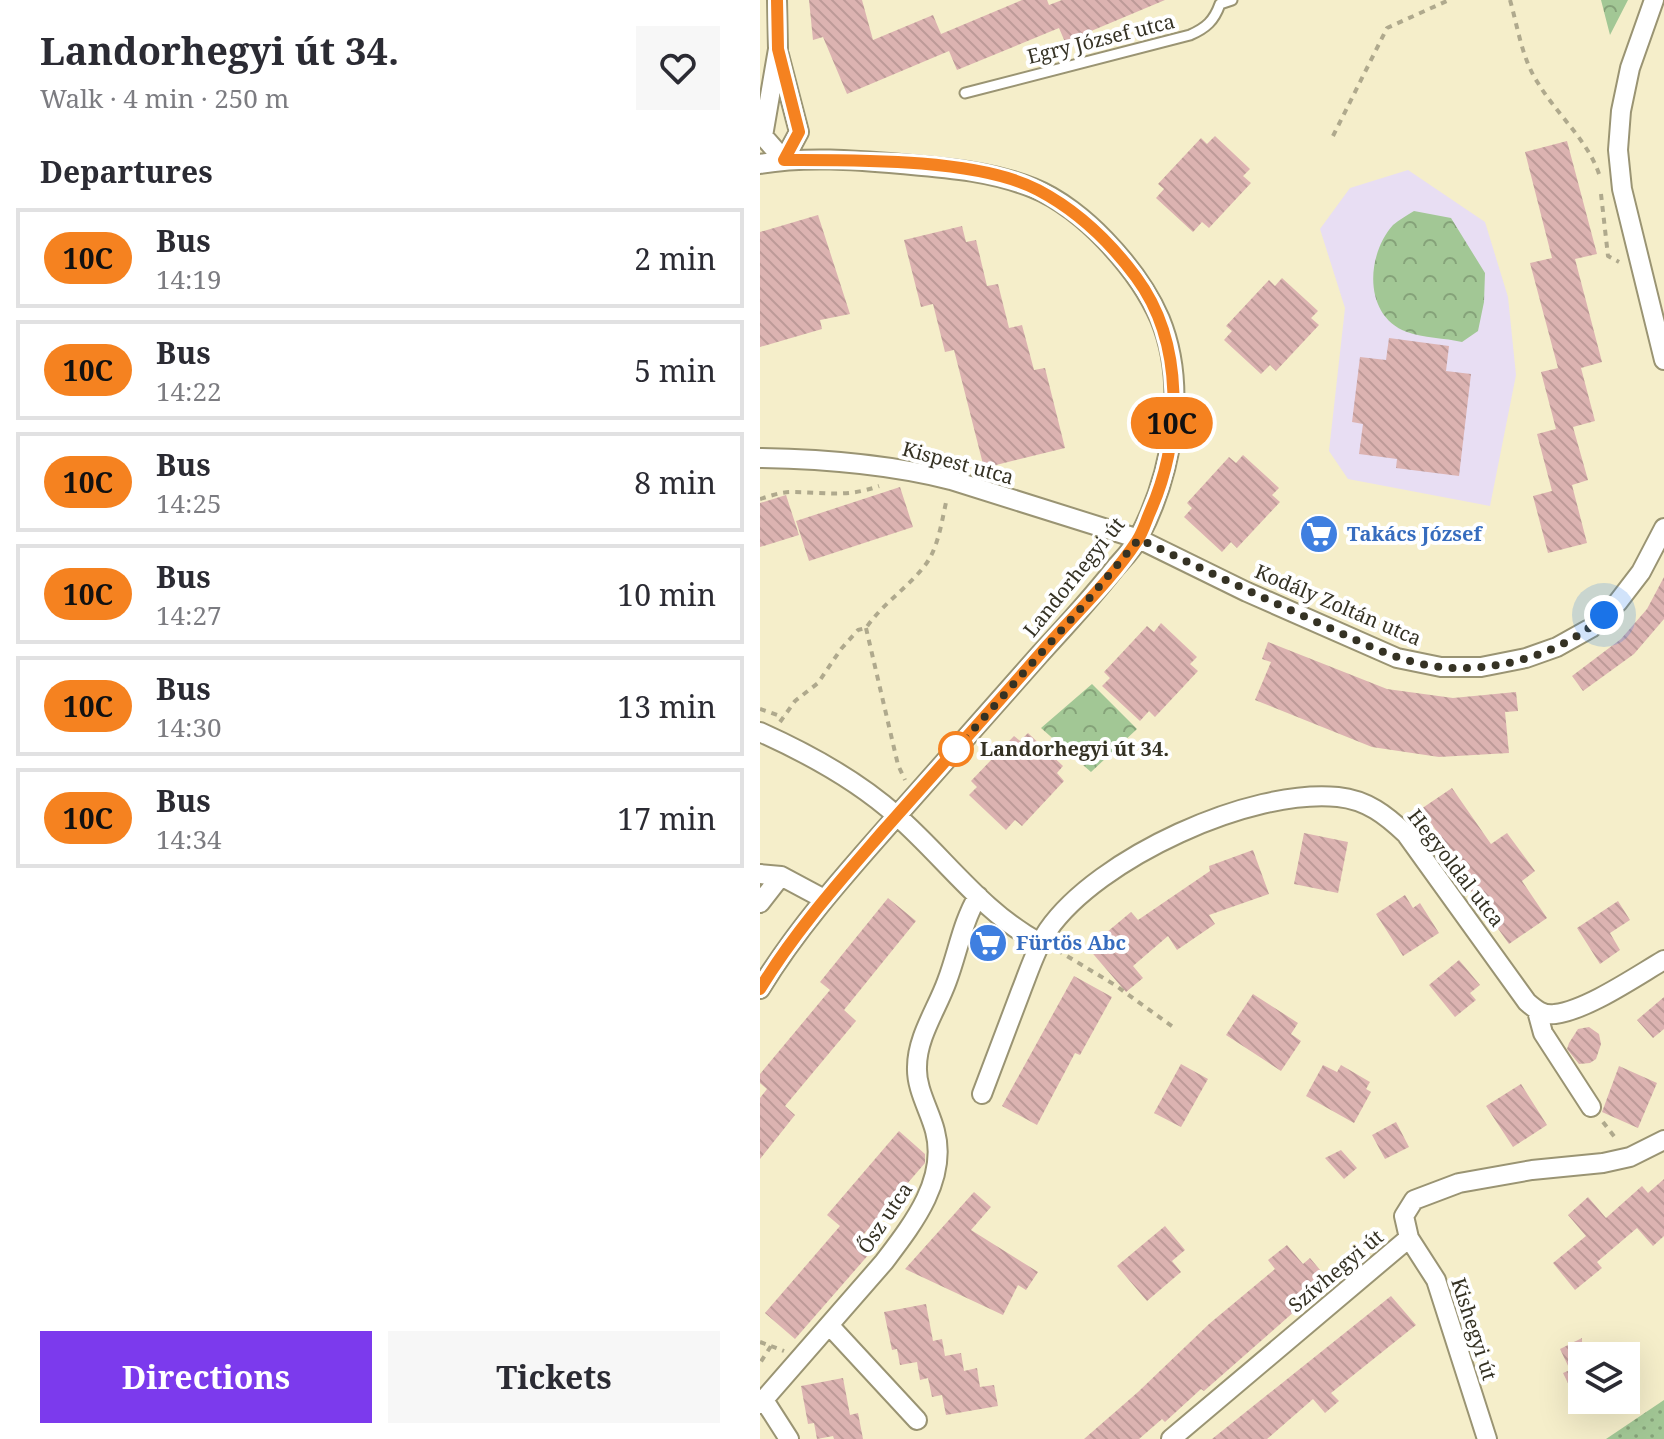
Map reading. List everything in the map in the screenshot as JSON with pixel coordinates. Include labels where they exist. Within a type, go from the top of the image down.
[{"type":"street","points":[[777,0],[778,49],[763,136],[784,160],[799,132],[778,49]]},
{"type":"street","points":[[1654,0],[1630,68],[1621,111],[1618,150],[1622,189],[1664,360]]},
{"type":"street","name":"Landorhegyi út","points":[[760,164],[784,160],[860,160],[965,169],[1036,189],[1099,233],[1145,289],[1161,322],[1170,358],[1173,391],[1172,428],[1166,464],[1160,490],[1139,539],[824,899],[781,955],[760,989]]},
{"type":"street","name":"Kispest utca","points":[[760,458],[841,461],[920,472],[1139,539]]},
{"type":"street","name":"Kodály Zoltán utca","points":[[1139,539],[1247,592],[1397,658],[1441,667],[1481,667],[1526,658],[1557,647],[1591,628],[1618,602],[1641,572],[1664,528]]},
{"type":"street","points":[[765,734],[836,772],[897,816],[978,896],[1040,943]]},
{"type":"street","name":"Hegyoldal utca","points":[[982,1094],[1040,943],[1065,908],[1095,883],[1162,842],[1195,826],[1280,799],[1340,797],[1384,812],[1406,834],[1527,1002],[1537,1011],[1543,1033],[1591,1107]]},
{"type":"street","points":[[760,874],[781,876],[824,899]]},
{"type":"street","points":[[760,903],[781,876]]},
{"type":"street","name":"Ősz utca","points":[[789,1439],[762,1402],[903,1237],[932,1187],[939,1163],[936,1134],[916,1069],[920,1044],[948,980],[967,916],[978,896]]},
{"type":"street","points":[[1537,1011],[1553,1015],[1572,1009],[1664,960]]},
{"type":"street","name":"Szívhegyi út","points":[[1171,1439],[1409,1238],[1404,1216],[1414,1200],[1489,1176],[1630,1157],[1664,1140]]},
{"type":"street","name":"Kishegyi út","points":[[1409,1238],[1436,1280],[1487,1439]]},
{"type":"street","points":[[829,1325],[917,1420]]},
{"type":"lane","points":[[766,0],[777,0]]},
{"type":"lane","name":"Egry József utca","points":[[965,93],[1190,35],[1206,28],[1216,16],[1219,2],[1232,0]]},
{"type":"path","points":[[1333,136],[1387,28],[1449,0]]},
{"type":"path","points":[[1510,0],[1527,63],[1536,81],[1577,133],[1599,174],[1608,256],[1644,276]]},
{"type":"path","points":[[760,499],[789,492],[858,494],[884,484]]},
{"type":"path","points":[[765,734],[795,701],[818,683],[858,630],[866,628],[878,611],[927,563],[939,534],[947,497],[935,494]]},
{"type":"path","points":[[866,628],[898,765],[904,779],[918,792]]},
{"type":"path","points":[[760,709],[783,717]]},
{"type":"path","points":[[1040,943],[1074,959],[1173,1027]]},
{"type":"path","points":[[1591,1107],[1630,1157]]},
{"type":"path","points":[[760,1342],[771,1346],[760,1363]]},
{"type":"shaded area","points":[[1408,170],[1485,222],[1508,297],[1516,375],[1490,506],[1348,479],[1329,451],[1345,308],[1320,229],[1350,188]]},
{"type":"green space","points":[[1601,0],[1628,0],[1610,35]]},
{"type":"green space","points":[[1414,211],[1451,218],[1485,273],[1484,302],[1478,331],[1462,342],[1407,332],[1382,313],[1376,299],[1374,268],[1384,238],[1393,225]]},
{"type":"green space","points":[[1092,684],[1137,729],[1091,772],[1041,728]]},
{"type":"green space","points":[[1664,1400],[1664,1439],[1606,1439]]},
{"type":"building","points":[[809,0],[862,0],[873,40],[933,15],[941,34],[1022,0],[1047,0],[1049,5],[1062,0],[1165,0],[1065,42],[1059,28],[957,70],[949,51],[847,94],[823,37],[813,40]]},
{"type":"building","points":[[1215,136],[1250,169],[1243,176],[1251,183],[1209,228],[1202,222],[1193,232],[1156,198],[1164,189],[1158,184],[1201,138],[1207,144]]},
{"type":"building","points":[[1567,141],[1597,254],[1575,259],[1602,362],[1581,368],[1595,421],[1573,427],[1588,480],[1572,485],[1587,543],[1548,553],[1533,496],[1552,491],[1537,434],[1556,429],[1541,372],[1558,368],[1530,263],[1552,258],[1525,152]]},
{"type":"building","points":[[818,215],[850,314],[820,320],[822,329],[760,347],[760,232]]},
{"type":"building","points":[[962,226],[966,242],[976,240],[987,286],[998,284],[1009,328],[1022,325],[1034,370],[1045,368],[1065,448],[984,468],[954,350],[945,352],[933,304],[921,307],[904,240]]},
{"type":"building","points":[[1282,278],[1318,311],[1311,318],[1319,325],[1276,371],[1270,365],[1261,374],[1224,340],[1232,331],[1226,326],[1269,280],[1275,286]]},
{"type":"building","points":[[1389,338],[1449,346],[1446,371],[1471,374],[1459,476],[1396,468],[1397,459],[1359,454],[1363,424],[1352,422],[1360,357],[1386,360]]},
{"type":"building","points":[[1243,455],[1279,488],[1272,495],[1280,502],[1237,548],[1231,542],[1222,552],[1184,517],[1192,508],[1187,503],[1229,457],[1236,463]]},
{"type":"building","points":[[900,487],[913,527],[809,561],[796,521]]},
{"type":"building","points":[[786,495],[799,535],[760,547],[760,503]]},
{"type":"building","points":[[1664,577],[1664,619],[1634,654],[1583,691],[1572,676],[1621,639],[1647,609]]},
{"type":"building","points":[[1161,623],[1197,657],[1190,664],[1198,671],[1155,717],[1149,711],[1140,721],[1102,686],[1110,678],[1104,672],[1147,626],[1154,632]]},
{"type":"building","points":[[1268,642],[1387,689],[1453,698],[1516,692],[1518,711],[1505,712],[1509,753],[1439,757],[1372,747],[1255,700],[1271,662],[1262,659]]},
{"type":"building","points":[[1028,733],[1063,766],[1057,773],[1064,781],[1022,826],[1015,820],[1006,830],[969,795],[977,787],[971,781],[1014,736],[1020,741]]},
{"type":"building","points":[[1452,788],[1491,844],[1507,833],[1535,871],[1522,881],[1547,918],[1509,944],[1456,870],[1461,866],[1421,809]]},
{"type":"building","points":[[1304,833],[1348,842],[1338,893],[1294,884]]},
{"type":"building","points":[[1253,850],[1269,894],[1209,915],[1215,924],[1177,950],[1168,936],[1133,966],[1143,978],[1126,992],[1088,948],[1131,912],[1138,920],[1210,871],[1209,866]]},
{"type":"building","points":[[1405,895],[1413,908],[1420,903],[1439,933],[1403,956],[1376,914]]},
{"type":"building","points":[[888,898],[916,921],[844,1010],[856,1021],[785,1106],[795,1115],[760,1159],[760,1098],[767,1089],[760,1083],[760,1074],[830,990],[820,982]]},
{"type":"building","points":[[1618,901],[1630,920],[1610,933],[1620,950],[1600,964],[1577,928]]},
{"type":"building","points":[[1459,960],[1480,985],[1470,993],[1476,1000],[1455,1017],[1429,985]]},
{"type":"building","points":[[1074,976],[1112,997],[1080,1055],[1075,1053],[1037,1125],[1002,1106]]},
{"type":"building","points":[[1253,994],[1298,1023],[1291,1034],[1301,1041],[1281,1071],[1226,1035]]},
{"type":"building","points":[[1664,997],[1664,1029],[1653,1038],[1637,1020]]},
{"type":"building","points":[[1589,1027],[1599,1034],[1601,1044],[1596,1059],[1579,1064],[1567,1049],[1578,1029]]},
{"type":"building","points":[[1181,1064],[1208,1079],[1181,1127],[1154,1113]]},
{"type":"building","points":[[1323,1065],[1337,1072],[1341,1065],[1370,1082],[1366,1089],[1371,1092],[1354,1123],[1306,1096]]},
{"type":"building","points":[[1619,1066],[1657,1083],[1638,1128],[1602,1112]]},
{"type":"building","points":[[1521,1084],[1547,1125],[1513,1147],[1486,1106]]},
{"type":"building","points":[[1396,1122],[1409,1147],[1385,1159],[1372,1135]]},
{"type":"building","points":[[899,1131],[925,1154],[925,1163],[857,1242],[870,1253],[795,1339],[765,1313],[840,1226],[827,1215]]},
{"type":"building","points":[[1341,1150],[1357,1168],[1344,1179],[1325,1158]]},
{"type":"building","points":[[1664,1179],[1664,1236],[1653,1246],[1637,1228],[1597,1262],[1602,1268],[1575,1290],[1553,1263],[1586,1236],[1568,1215],[1588,1197],[1606,1218],[1642,1186],[1648,1193]]},
{"type":"building","points":[[974,1192],[991,1207],[971,1230],[1038,1272],[1026,1290],[1018,1285],[1003,1315],[905,1269]]},
{"type":"building","points":[[1165,1226],[1185,1250],[1172,1261],[1181,1272],[1147,1301],[1117,1266]]},
{"type":"building","points":[[1287,1245],[1303,1264],[1310,1258],[1331,1283],[1204,1391],[1201,1389],[1165,1422],[1162,1419],[1139,1439],[1084,1439],[1209,1324],[1275,1269],[1268,1260]]},
{"type":"building","points":[[1391,1296],[1416,1325],[1331,1393],[1339,1401],[1325,1413],[1313,1399],[1267,1439],[1212,1439]]},
{"type":"building","points":[[926,1304],[933,1341],[942,1339],[945,1356],[961,1353],[964,1371],[977,1368],[980,1387],[994,1385],[998,1406],[946,1415],[942,1395],[932,1397],[928,1378],[920,1380],[917,1362],[900,1365],[897,1349],[892,1350],[884,1312]]},
{"type":"building","points":[[1568,1345],[1568,1366],[1560,1349]]},
{"type":"building","points":[[843,1378],[850,1415],[858,1413],[863,1439],[834,1439],[833,1436],[817,1439],[814,1423],[808,1424],[801,1386]]},
{"type":"bus line","name":"10C","points":[[760,989],[781,955],[824,899],[1139,539],[1160,490],[1166,464],[1172,428],[1173,391],[1170,358],[1161,322],[1145,289],[1099,233],[1036,189],[965,169],[860,160],[784,160],[799,132],[778,49],[777,0]]},
{"type":"place","name":"Takács József","points":[[1319,534]]},
{"type":"place","name":"Landorhegyi út 34.","points":[[956,749]]},
{"type":"place","name":"Fürtös Abc","points":[[988,943]]},
{"type":"route","points":[[956,749],[1139,539],[1247,592],[1397,658],[1441,667],[1481,667],[1526,658],[1557,647],[1591,628],[1604,615]]}]
